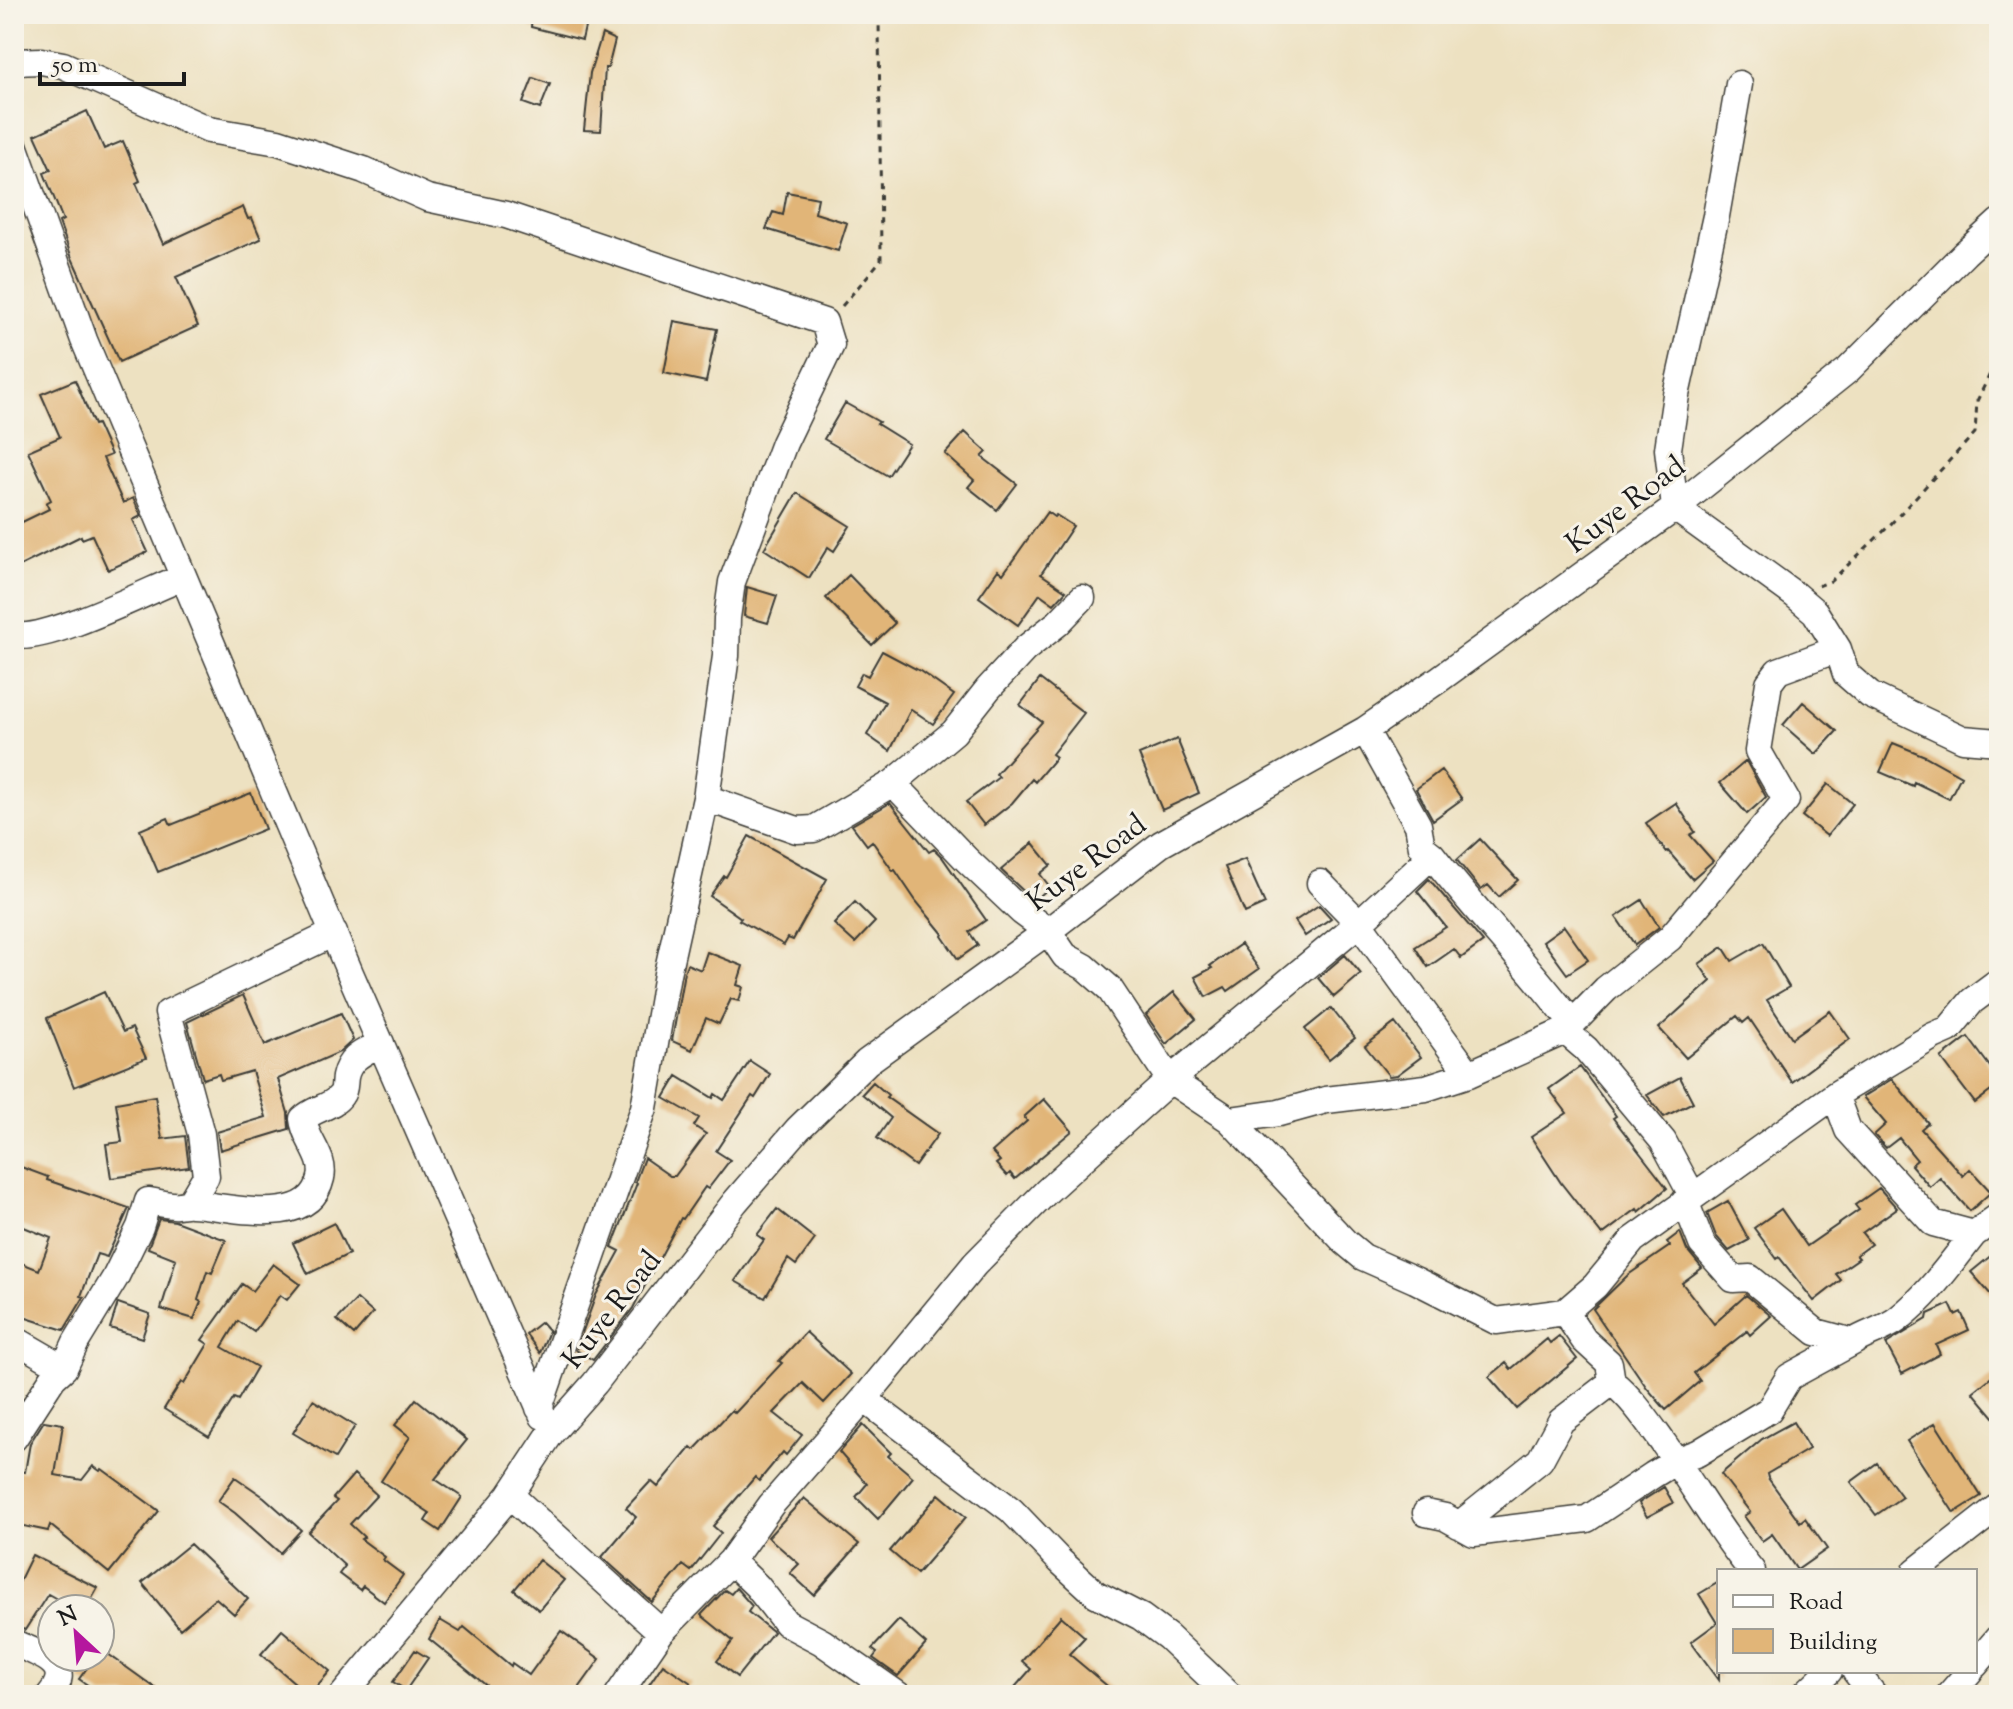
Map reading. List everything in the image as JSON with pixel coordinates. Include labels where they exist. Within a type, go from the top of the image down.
[{"type":"street","points":[[14,62],[41,61],[63,65],[209,130],[278,142],[364,170],[427,198],[506,215],[824,322],[831,345],[784,443],[732,582],[726,656],[706,798],[667,974],[644,1108],[539,1408]]},
{"type":"street","points":[[1739,84],[1716,216],[1674,409],[1668,449],[1675,508],[1815,612],[1838,649],[1846,674],[1870,695],[1963,739],[1999,742]]},
{"type":"street","points":[[14,145],[84,340],[334,933],[551,1433]]},
{"type":"street","name":"Kuye Road","points":[[343,1695],[510,1495],[551,1433],[595,1383],[735,1202],[798,1129],[867,1062],[1048,931],[1161,844],[1365,730],[1675,508],[1848,370],[1999,222]]},
{"type":"street","points":[[14,635],[22,638],[47,633],[183,577]]},
{"type":"street","points":[[706,798],[797,830],[814,829],[893,783],[954,732],[1025,649],[1058,623],[1082,598]]},
{"type":"street","points":[[1230,1120],[1279,1113],[1326,1100],[1426,1088],[1469,1074],[1569,1027],[1606,989],[1670,938],[1786,800],[1758,751],[1769,683],[1778,671],[1838,649]]},
{"type":"street","points":[[1365,730],[1418,825],[1422,847],[1535,974],[1569,1027],[1663,1141],[1689,1198],[1702,1244],[1733,1279],[1750,1278],[1816,1332],[1853,1342]]},
{"type":"street","points":[[893,783],[967,860],[1022,912],[1048,931],[1065,956],[1085,967],[1109,988],[1170,1080],[1230,1120],[1345,1242],[1363,1257],[1496,1321],[1565,1312],[1595,1286],[1633,1240],[1835,1095],[1949,1029],[1972,1001],[1999,981]]},
{"type":"street","points":[[618,1695],[661,1632],[731,1561],[771,1505],[864,1399],[975,1264],[1047,1191],[1170,1080],[1359,923],[1432,855]]},
{"type":"street","points":[[1320,883],[1359,923],[1469,1074]]},
{"type":"street","points":[[190,1203],[206,1176],[201,1134],[168,1013],[334,933]]},
{"type":"street","points":[[14,1438],[53,1378],[64,1368],[115,1278],[140,1227],[148,1201],[175,1206],[190,1203],[269,1212],[301,1204],[314,1193],[321,1179],[322,1164],[304,1128],[303,1119],[310,1112],[339,1099],[344,1091],[349,1065],[356,1056],[381,1043]]},
{"type":"street","points":[[1835,1095],[1848,1130],[1933,1223],[1974,1234]]},
{"type":"street","points":[[1426,1513],[1445,1517],[1474,1533],[1587,1519],[1676,1461],[1698,1453],[1769,1410],[1789,1377],[1865,1334],[1895,1322],[1927,1294],[1974,1234],[1999,1216]]},
{"type":"street","points":[[1565,1312],[1584,1340],[1609,1363],[1612,1382],[1626,1393],[1643,1414],[1725,1538],[1750,1569]]},
{"type":"street","points":[[14,1339],[64,1368]]},
{"type":"street","points":[[1459,1525],[1540,1460],[1561,1421],[1612,1382]]},
{"type":"street","points":[[864,1399],[1011,1510],[1096,1594],[1141,1617],[1168,1637],[1229,1695]]},
{"type":"street","points":[[510,1495],[661,1632]]},
{"type":"street","points":[[1919,1569],[1999,1506]]},
{"type":"street","points":[[731,1561],[757,1586],[786,1623],[822,1642],[898,1695]]},
{"type":"street","points":[[1977,1663],[1999,1637]]},
{"type":"street","points":[[14,1643],[47,1658],[57,1667],[60,1674],[57,1686],[50,1695]]},
{"type":"street","points":[[1804,1695],[1827,1673]]},
{"type":"street","points":[[1857,1673],[1874,1695]]},
{"type":"street","points":[[1949,1695],[1968,1673]]},
{"type":"path","points":[[836,312],[881,260],[879,14]]},
{"type":"path","points":[[1795,595],[1831,581],[1888,527],[1975,433],[1977,401],[1999,355]]},
{"type":"building","points":[[532,14],[588,14],[582,40],[531,27]]},
{"type":"building","points":[[602,34],[615,40],[608,68],[605,68],[601,131],[584,130],[590,73]]},
{"type":"building","points":[[533,78],[550,84],[540,109],[523,103]]},
{"type":"building","points":[[87,111],[104,149],[123,141],[140,181],[136,183],[163,244],[243,207],[248,219],[252,218],[261,239],[176,277],[198,326],[119,362],[72,258],[59,222],[63,220],[44,173],[51,170],[35,135]]},
{"type":"building","points":[[787,192],[818,198],[815,213],[847,223],[838,251],[766,229],[773,212],[783,215]]},
{"type":"building","points":[[674,321],[717,329],[706,382],[664,373]]},
{"type":"building","points":[[75,380],[111,455],[103,458],[123,503],[133,498],[141,516],[133,520],[148,552],[108,570],[92,535],[82,539],[81,536],[14,569],[14,526],[49,509],[46,503],[51,500],[28,451],[60,437],[41,394]]},
{"type":"building","points":[[845,403],[909,444],[888,476],[824,439]]},
{"type":"building","points":[[965,432],[987,452],[982,457],[1017,484],[997,510],[968,487],[974,480],[945,454]]},
{"type":"building","points":[[797,493],[850,526],[834,551],[828,547],[809,578],[764,549]]},
{"type":"building","points":[[1047,512],[1073,526],[1041,574],[1066,591],[1054,604],[1040,594],[1018,625],[979,597],[998,570],[1003,574]]},
{"type":"building","points":[[849,575],[895,623],[872,645],[826,598]]},
{"type":"building","points":[[747,587],[777,596],[768,623],[744,616]]},
{"type":"building","points":[[882,651],[920,671],[954,695],[933,724],[911,709],[890,751],[867,735],[885,702],[855,686],[862,673],[868,676]]},
{"type":"building","points":[[1040,679],[1084,713],[1052,754],[1056,757],[1035,782],[1032,779],[1012,803],[984,825],[966,802],[999,777],[996,774],[1042,722],[1020,705]]},
{"type":"building","points":[[1803,702],[1837,731],[1816,754],[1783,725]]},
{"type":"building","points":[[1177,739],[1199,793],[1162,810],[1139,755]]},
{"type":"building","points":[[1893,743],[1961,776],[1949,799],[1914,782],[1913,786],[1880,772]]},
{"type":"building","points":[[1746,761],[1766,797],[1747,814],[1720,783]]},
{"type":"building","points":[[1441,770],[1462,799],[1433,820],[1416,789]]},
{"type":"building","points":[[1828,784],[1853,804],[1827,836],[1802,816]]},
{"type":"building","points":[[251,793],[265,829],[158,872],[140,830],[168,818],[171,825]]},
{"type":"building","points":[[890,803],[929,852],[934,849],[942,857],[986,920],[969,932],[978,945],[958,959],[895,870],[872,841],[867,845],[852,825]]},
{"type":"building","points":[[1676,803],[1695,832],[1690,835],[1713,861],[1692,879],[1666,852],[1646,823]]},
{"type":"building","points":[[749,836],[827,879],[793,940],[788,938],[784,945],[739,920],[741,918],[710,896],[726,877]]},
{"type":"building","points":[[1480,839],[1518,880],[1499,897],[1488,885],[1481,890],[1457,860]]},
{"type":"building","points":[[1033,843],[1051,865],[1040,874],[1050,887],[1034,901],[1001,870]]},
{"type":"building","points":[[1245,859],[1265,904],[1245,913],[1225,867]]},
{"type":"building","points":[[1429,879],[1483,942],[1461,958],[1454,949],[1428,967],[1415,947],[1446,927],[1417,891]]},
{"type":"building","points":[[1642,900],[1659,927],[1635,945],[1616,917]]},
{"type":"building","points":[[855,902],[875,922],[855,943],[834,924]]},
{"type":"building","points":[[1319,905],[1331,918],[1305,936],[1295,921]]},
{"type":"building","points":[[1564,926],[1588,960],[1567,974],[1543,941]]},
{"type":"building","points":[[1763,943],[1789,987],[1767,1000],[1792,1038],[1830,1011],[1850,1039],[1792,1082],[1749,1018],[1743,1023],[1737,1016],[1686,1058],[1659,1028],[1711,981],[1699,964],[1723,947],[1732,961]]},
{"type":"building","points":[[1241,944],[1259,969],[1228,991],[1225,987],[1206,997],[1195,977],[1212,968],[1210,966]]},
{"type":"building","points":[[707,952],[743,966],[737,985],[743,987],[739,1001],[731,999],[719,1024],[706,1018],[692,1050],[672,1041],[687,964],[701,970]]},
{"type":"building","points":[[1345,955],[1361,974],[1334,997],[1318,978]]},
{"type":"building","points":[[104,992],[123,1032],[132,1028],[146,1058],[74,1087],[47,1018]]},
{"type":"building","points":[[1174,992],[1196,1019],[1166,1044],[1146,1015]]},
{"type":"building","points":[[243,995],[265,1045],[341,1013],[353,1040],[340,1052],[278,1079],[288,1113],[289,1129],[220,1150],[217,1132],[266,1117],[252,1071],[221,1080],[219,1074],[203,1079],[187,1022]]},
{"type":"building","points":[[1331,1008],[1355,1038],[1329,1059],[1305,1029]]},
{"type":"building","points":[[1395,1023],[1421,1057],[1397,1075],[1389,1076],[1365,1046]]},
{"type":"building","points":[[1968,1037],[1999,1079],[1999,1085],[1975,1103],[1941,1058]]},
{"type":"building","points":[[750,1061],[770,1074],[716,1151],[730,1160],[681,1218],[633,1308],[593,1360],[576,1350],[596,1295],[620,1251],[612,1247],[644,1158],[670,1176],[675,1176],[706,1134],[694,1126],[699,1118],[664,1098],[677,1076],[713,1098],[715,1094],[724,1100]]},
{"type":"building","points":[[1580,1067],[1616,1116],[1613,1118],[1667,1188],[1639,1212],[1637,1209],[1602,1235],[1561,1183],[1531,1137],[1567,1113],[1549,1089]]},
{"type":"building","points":[[1680,1077],[1693,1102],[1664,1117],[1647,1095]]},
{"type":"building","points":[[1892,1079],[1928,1123],[1921,1129],[1963,1176],[1970,1169],[1991,1192],[1970,1211],[1940,1178],[1930,1187],[1911,1165],[1917,1160],[1899,1138],[1886,1148],[1874,1135],[1886,1124],[1863,1097]]},
{"type":"building","points":[[873,1082],[888,1095],[886,1097],[938,1134],[915,1166],[877,1138],[891,1118],[862,1094]]},
{"type":"building","points":[[155,1096],[162,1139],[185,1136],[189,1167],[111,1178],[106,1144],[122,1142],[116,1103]]},
{"type":"building","points":[[1044,1099],[1072,1131],[1015,1179],[1010,1173],[1007,1176],[996,1164],[1000,1161],[992,1152],[1027,1121],[1024,1117]]},
{"type":"building","points":[[21,1167],[48,1177],[47,1180],[129,1208],[107,1257],[97,1254],[81,1296],[84,1297],[64,1330],[14,1314],[14,1260],[39,1270],[51,1238],[14,1223],[14,1185]]},
{"type":"building","points":[[1879,1188],[1897,1208],[1862,1233],[1871,1244],[1856,1255],[1859,1258],[1836,1274],[1841,1280],[1814,1301],[1754,1228],[1781,1209],[1807,1246],[1859,1210],[1855,1205]]},
{"type":"building","points":[[1728,1201],[1749,1240],[1729,1251],[1716,1236],[1707,1213]]},
{"type":"building","points":[[777,1209],[815,1239],[796,1265],[788,1259],[765,1298],[735,1281],[764,1240],[757,1235]]},
{"type":"building","points":[[159,1219],[175,1221],[226,1240],[212,1273],[207,1271],[194,1319],[161,1309],[176,1259],[148,1248]]},
{"type":"building","points":[[334,1223],[349,1254],[308,1274],[293,1243]]},
{"type":"building","points":[[1680,1232],[1687,1250],[1702,1268],[1682,1283],[1714,1324],[1746,1295],[1771,1316],[1750,1335],[1747,1331],[1694,1373],[1700,1381],[1666,1410],[1647,1388],[1593,1309],[1628,1275],[1670,1246],[1667,1242]]},
{"type":"building","points":[[1999,1249],[1999,1304],[1971,1272]]},
{"type":"building","points":[[273,1264],[300,1284],[287,1300],[280,1295],[254,1332],[238,1321],[222,1347],[257,1367],[238,1400],[234,1398],[209,1437],[164,1409],[181,1382],[184,1384],[208,1344],[202,1340],[242,1284],[252,1291]]},
{"type":"building","points":[[357,1299],[373,1313],[354,1335],[337,1320]]},
{"type":"building","points":[[118,1303],[150,1314],[142,1338],[110,1328]]},
{"type":"building","points":[[1950,1304],[1955,1315],[1961,1312],[1969,1330],[1936,1345],[1940,1354],[1902,1374],[1886,1344],[1927,1319],[1928,1314]]},
{"type":"building","points":[[541,1322],[549,1331],[540,1353],[526,1334]]},
{"type":"building","points":[[806,1332],[851,1374],[824,1403],[803,1383],[774,1413],[802,1435],[759,1481],[755,1477],[713,1526],[721,1533],[691,1571],[683,1565],[652,1602],[602,1557],[636,1517],[626,1508],[651,1481],[658,1487],[691,1447],[694,1450],[732,1410],[735,1413]]},
{"type":"building","points":[[1559,1336],[1577,1359],[1517,1409],[1489,1377],[1506,1363],[1511,1369],[1547,1339],[1550,1343]]},
{"type":"building","points":[[1999,1371],[1999,1423],[1973,1392]]},
{"type":"building","points":[[416,1399],[467,1440],[435,1479],[462,1497],[440,1531],[425,1521],[430,1513],[381,1481],[410,1437],[395,1425]]},
{"type":"building","points":[[313,1400],[355,1426],[335,1458],[293,1433]]},
{"type":"building","points":[[44,1421],[63,1424],[55,1475],[82,1480],[93,1466],[100,1471],[102,1469],[159,1511],[109,1573],[50,1525],[48,1531],[14,1524],[14,1470],[25,1472],[30,1443]]},
{"type":"building","points":[[1793,1422],[1809,1449],[1767,1474],[1800,1522],[1805,1518],[1827,1549],[1798,1569],[1772,1534],[1762,1541],[1744,1516],[1750,1512],[1721,1474],[1762,1439]]},
{"type":"building","points":[[1935,1423],[1981,1496],[1954,1513],[1907,1441]]},
{"type":"building","points":[[863,1425],[891,1453],[888,1456],[913,1477],[878,1519],[856,1497],[867,1484],[839,1452]]},
{"type":"building","points":[[1877,1463],[1902,1497],[1876,1515],[1851,1482]]},
{"type":"building","points":[[354,1474],[377,1495],[350,1524],[364,1537],[361,1539],[403,1575],[384,1602],[363,1586],[360,1590],[339,1574],[345,1566],[308,1532],[337,1501],[333,1498]]},
{"type":"building","points":[[235,1477],[264,1497],[301,1530],[280,1553],[218,1501]]},
{"type":"building","points":[[1664,1487],[1673,1503],[1647,1517],[1639,1503]]},
{"type":"building","points":[[939,1494],[966,1517],[917,1574],[890,1551]]},
{"type":"building","points":[[804,1498],[859,1544],[814,1595],[790,1573],[799,1564],[768,1537]]},
{"type":"building","points":[[190,1544],[248,1599],[234,1614],[216,1598],[180,1629],[142,1583]]},
{"type":"building","points":[[32,1555],[98,1588],[95,1593],[36,1593],[36,1613],[25,1630],[14,1626],[14,1592]]},
{"type":"building","points":[[539,1560],[564,1580],[539,1610],[514,1590]]},
{"type":"building","points":[[1717,1583],[1717,1623],[1699,1594]]},
{"type":"building","points":[[736,1588],[752,1606],[748,1612],[773,1632],[737,1677],[717,1661],[733,1641],[701,1615],[725,1590],[731,1594]]},
{"type":"building","points":[[1061,1616],[1085,1637],[1069,1654],[1118,1695],[1008,1695],[1031,1669],[1022,1661]]},
{"type":"building","points":[[440,1620],[460,1632],[464,1627],[511,1666],[512,1663],[529,1675],[561,1631],[600,1659],[574,1695],[498,1695],[429,1639]]},
{"type":"building","points":[[899,1620],[926,1644],[898,1676],[873,1658],[877,1653],[872,1649]]},
{"type":"building","points":[[1717,1623],[1719,1680],[1691,1642]]},
{"type":"building","points":[[282,1630],[330,1671],[309,1695],[261,1654]]},
{"type":"building","points":[[415,1650],[428,1658],[406,1690],[393,1682]]},
{"type":"building","points":[[116,1660],[165,1695],[102,1695],[79,1679],[83,1673],[116,1673]]},
{"type":"building","points":[[663,1664],[691,1683],[683,1695],[642,1695]]}]
